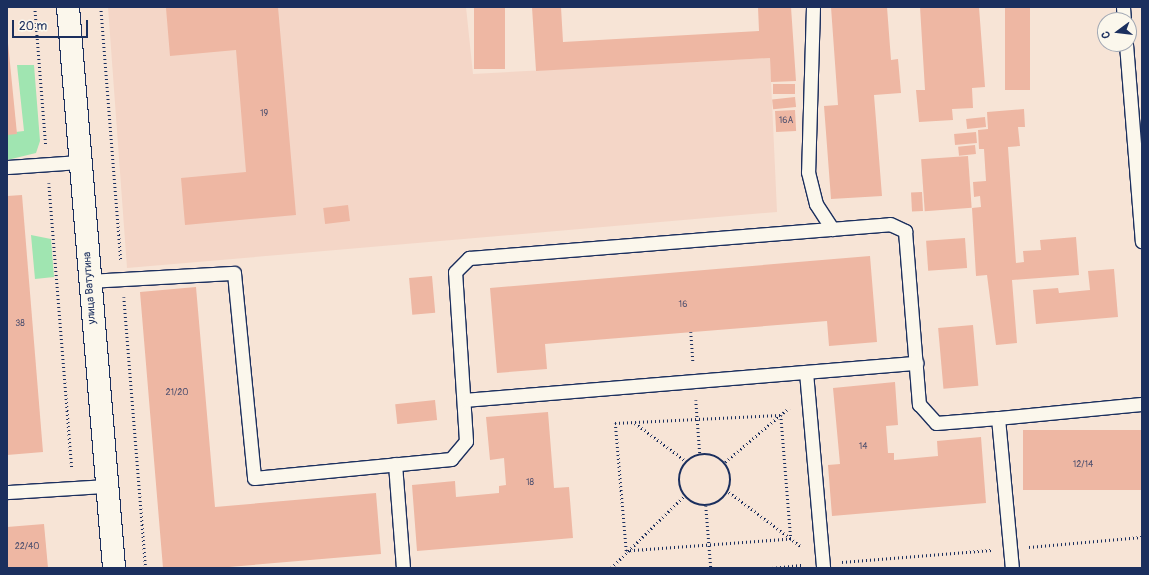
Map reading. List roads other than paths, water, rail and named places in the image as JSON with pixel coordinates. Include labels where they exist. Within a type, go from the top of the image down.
[{"type":"street","name":"улица Ватутина","points":[[68,7],[105,486],[114,568]]},
{"type":"lane","points":[[813,7],[808,172],[816,204],[832,229]]},
{"type":"lane","points":[[1127,52],[1142,241]]},
{"type":"lane","points":[[7,167],[80,162]]},
{"type":"lane","points":[[90,280],[234,273],[254,478],[451,459],[466,441],[455,272],[469,258],[890,224],[905,231],[919,404],[936,423],[1142,404]]},
{"type":"lane","points":[[464,400],[916,363]]},
{"type":"lane","points":[[806,372],[823,566]]},
{"type":"lane","points":[[998,418],[1012,568]]},
{"type":"lane","points":[[395,464],[404,568]]},
{"type":"lane","points":[[7,492],[105,486]]}]
